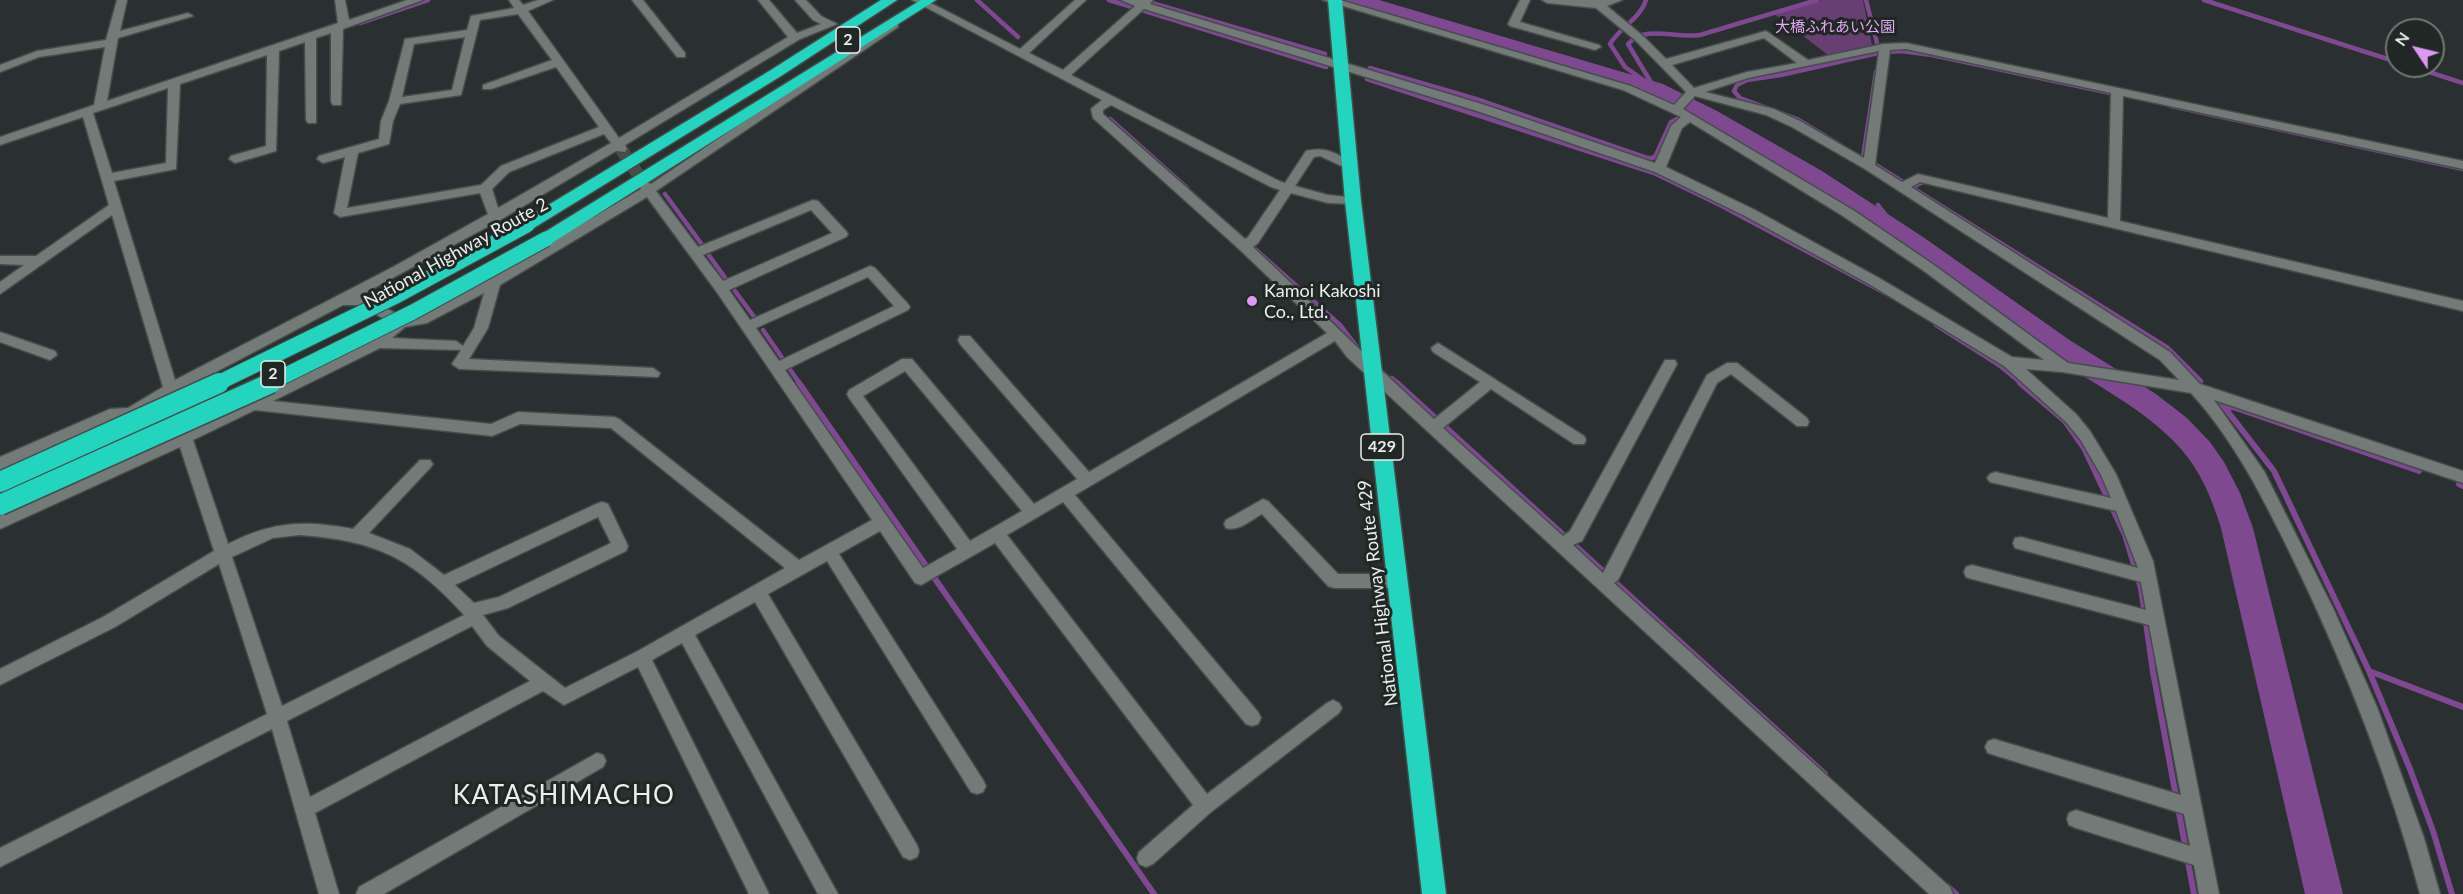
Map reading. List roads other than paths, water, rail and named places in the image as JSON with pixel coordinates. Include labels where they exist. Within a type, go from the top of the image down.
[{"type":"highway","points":[[0,506],[279,381],[422,309],[533,229],[831,24],[870,0]]},
{"type":"highway","name":"National Highway Route 2","points":[[0,482],[265,361],[533,229],[647,168],[782,77],[890,0]]},
{"type":"highway","points":[[533,229],[909,7],[924,1]]},
{"type":"highway","name":"National Highway Route 429","points":[[1333,1],[1353,201],[1434,894]]},
{"type":"highway","name":"National Highway Route 2","points":[[782,77],[909,7]]},
{"type":"highway","name":"National Highway Route 2","points":[[0,500],[268,376],[417,302],[533,229]]},
{"type":"street","points":[[100,106],[112,39],[122,0]]},
{"type":"street","points":[[337,102],[340,0]]},
{"type":"street","points":[[0,141],[339,28],[399,3],[418,0]]},
{"type":"street","points":[[395,101],[457,93],[475,18],[517,5],[548,0]]},
{"type":"street","points":[[637,0],[681,55]]},
{"type":"street","points":[[764,0],[790,34],[796,37]]},
{"type":"street","points":[[800,0],[817,18],[831,24]]},
{"type":"street","points":[[1021,54],[1081,0]]},
{"type":"street","points":[[1126,0],[1339,64],[1659,169],[1750,213],[1857,271],[2009,362],[2071,418],[2085,435],[2108,474],[2114,505],[2145,561],[2141,575],[2181,804],[2192,855],[2209,894]]},
{"type":"street","points":[[1525,0],[1514,24],[1595,47]]},
{"type":"street","points":[[1547,0],[1599,5],[1617,0]]},
{"type":"street","points":[[924,1],[1063,76],[1287,188],[1328,199],[1353,201]]},
{"type":"street","points":[[1333,1],[1627,88],[1683,112],[1848,213],[1929,268],[2068,369]]},
{"type":"street","points":[[517,5],[619,147]]},
{"type":"street","points":[[1063,76],[1143,5]]},
{"type":"street","points":[[1599,5],[1630,31],[1690,94],[1770,112],[1796,123],[1870,163],[2165,356],[2195,388],[2207,401],[2259,475],[2325,608],[2372,718],[2415,838],[2430,894]]},
{"type":"street","points":[[340,301],[362,300],[401,322],[422,320],[494,282],[647,188],[909,7]]},
{"type":"street","points":[[0,69],[37,54],[112,39],[188,16]]},
{"type":"street","points":[[0,490],[44,467],[170,389],[340,301],[619,147],[796,37],[831,24]]},
{"type":"street","points":[[323,159],[385,141],[387,121],[395,101],[409,41],[471,33]]},
{"type":"street","points":[[1663,64],[1766,34],[1806,64]]},
{"type":"street","points":[[310,38],[312,120]]},
{"type":"street","points":[[1690,94],[1747,75],[1906,46],[2117,93],[2463,165]]},
{"type":"street","points":[[235,159],[272,148],[273,50]]},
{"type":"street","points":[[1870,163],[1884,50]]},
{"type":"street","points":[[487,87],[558,62]]},
{"type":"street","points":[[107,178],[172,166],[174,84]]},
{"type":"street","points":[[2114,223],[2117,93]]},
{"type":"street","points":[[1659,169],[1690,94]]},
{"type":"street","points":[[1110,100],[1097,109],[1096,114],[1248,245],[1337,334],[1352,353],[1438,424],[1943,894]]},
{"type":"street","points":[[88,113],[114,207],[185,438],[278,717],[328,894]]},
{"type":"street","points":[[352,151],[351,172],[342,190],[340,213],[485,188],[505,169],[606,129]]},
{"type":"street","points":[[1248,245],[1310,154],[1322,152],[1350,166]]},
{"type":"street","points":[[1906,185],[1918,178],[2463,306]]},
{"type":"street","points":[[485,188],[495,217]]},
{"type":"street","points":[[647,188],[721,288],[921,578],[998,535],[1337,334]]},
{"type":"street","points":[[695,254],[813,204],[841,234],[721,288]]},
{"type":"street","points":[[0,289],[114,207]]},
{"type":"street","points":[[0,260],[38,261]]},
{"type":"street","points":[[747,327],[870,271],[903,307],[775,369]]},
{"type":"street","points":[[494,282],[482,328],[459,364],[653,373]]},
{"type":"street","points":[[0,523],[185,438],[378,343],[401,322]]},
{"type":"street","points":[[0,337],[50,355]]},
{"type":"street","points":[[965,340],[1087,481]]},
{"type":"street","points":[[378,343],[456,346]]},
{"type":"street","points":[[1438,348],[1579,440]]},
{"type":"street","points":[[2009,362],[2195,388],[2463,477]]},
{"type":"street","points":[[968,551],[854,394],[907,363],[1033,514]]},
{"type":"street","points":[[1566,542],[1576,536],[1670,364]]},
{"type":"street","points":[[1607,579],[1712,379],[1732,367],[1802,422]]},
{"type":"street","points":[[1438,424],[1490,382]]},
{"type":"street","points":[[254,404],[492,430],[518,418],[614,423],[797,568]]},
{"type":"street","points":[[0,464],[115,413],[131,413]]},
{"type":"street","points":[[356,537],[425,464]]},
{"type":"street","points":[[1995,478],[2114,505]]},
{"type":"street","points":[[1065,494],[1252,718]]},
{"type":"street","points":[[1232,524],[1263,505],[1334,581],[1399,581]]},
{"type":"street","points":[[0,858],[278,717],[473,614],[502,603],[620,546],[603,508],[441,584]]},
{"type":"street","points":[[0,677],[70,645],[224,554],[273,532],[297,528],[356,537],[397,549],[441,584],[473,614],[493,641],[564,697],[642,657],[883,521]]},
{"type":"street","points":[[998,535],[1205,806]]},
{"type":"street","points":[[2021,543],[2141,575]]},
{"type":"street","points":[[830,551],[977,786]]},
{"type":"street","points":[[1972,572],[2149,618]]},
{"type":"street","points":[[757,591],[910,851]]},
{"type":"street","points":[[685,632],[828,894]]},
{"type":"street","points":[[642,657],[759,894]]},
{"type":"street","points":[[303,810],[544,682]]},
{"type":"street","points":[[1146,858],[1205,806],[1333,708]]},
{"type":"street","points":[[1994,747],[2181,804]]},
{"type":"street","points":[[366,894],[597,761]]},
{"type":"street","points":[[2076,819],[2192,855]]},
{"type":"waterway","points":[[360,23],[428,0]]},
{"type":"waterway","points":[[977,0],[1018,37]]},
{"type":"waterway","points":[[1109,0],[1326,67]]},
{"type":"waterway","points":[[1142,0],[1325,54]]},
{"type":"waterway","points":[[1356,0],[1655,89],[1709,116],[1813,177],[1914,243],[2061,348],[2145,402],[2177,426],[2191,440],[2213,471],[2229,504],[2237,528],[2324,894]]},
{"type":"waterway","points":[[1646,0],[1635,18],[1610,44],[1625,67],[1652,86]]},
{"type":"waterway","points":[[1655,89],[1628,44],[1635,38],[1652,33],[1700,35],[1817,0]]},
{"type":"waterway","points":[[1866,0],[1877,43]]},
{"type":"waterway","points":[[2204,0],[2385,58]]},
{"type":"waterway","points":[[1863,159],[1797,119],[1740,98],[1734,91],[1737,85],[1747,80],[1781,75],[1878,53],[1901,51],[1932,55],[2115,94]]},
{"type":"waterway","points":[[1370,68],[1476,99],[1647,158],[1653,158],[1656,155],[1671,122],[1697,109]]},
{"type":"waterway","points":[[1876,72],[1863,157],[2168,348],[2201,381]]},
{"type":"waterway","points":[[2445,77],[2463,83]]},
{"type":"waterway","points":[[1367,79],[1654,173],[1720,205],[1885,293]]},
{"type":"waterway","points":[[2171,106],[2463,169]]},
{"type":"waterway","points":[[1110,119],[1187,188]]},
{"type":"waterway","points":[[1912,187],[1924,182]]},
{"type":"waterway","points":[[665,194],[703,246]]},
{"type":"waterway","points":[[1878,205],[1888,218],[1884,224]]},
{"type":"waterway","points":[[1255,249],[1340,325],[1357,347]]},
{"type":"waterway","points":[[708,254],[726,279]]},
{"type":"waterway","points":[[735,291],[755,318]]},
{"type":"waterway","points":[[1936,325],[1999,365],[2022,384]]},
{"type":"waterway","points":[[763,330],[783,359]]},
{"type":"waterway","points":[[789,368],[800,384]]},
{"type":"waterway","points":[[1392,378],[1399,384]]},
{"type":"waterway","points":[[799,383],[1154,894]]},
{"type":"waterway","points":[[1397,383],[1825,774]]},
{"type":"waterway","points":[[2020,383],[2065,421],[2084,448],[2125,535],[2141,588],[2153,672],[2194,894]]},
{"type":"waterway","points":[[2221,403],[2274,471],[2369,671]]},
{"type":"waterway","points":[[2226,408],[2233,407],[2419,471]]},
{"type":"waterway","points":[[2459,484],[2463,486]]},
{"type":"waterway","points":[[2369,671],[2463,707]]},
{"type":"waterway","points":[[2369,671],[2410,769],[2433,831],[2452,894]]},
{"type":"waterway","points":[[1947,886],[1956,894]]},
{"type":"tunnel","points":[[621,149],[645,185]]},
{"type":"place","name":"Kamoi Kakoshi Co., Ltd.","points":[[1252,301]]},
{"type":"district","name":"KATASHIMACHO","points":[[564,796]]},
{"type":"park label","name":"大橋ふれあい公園","points":[[1835,27]]}]
